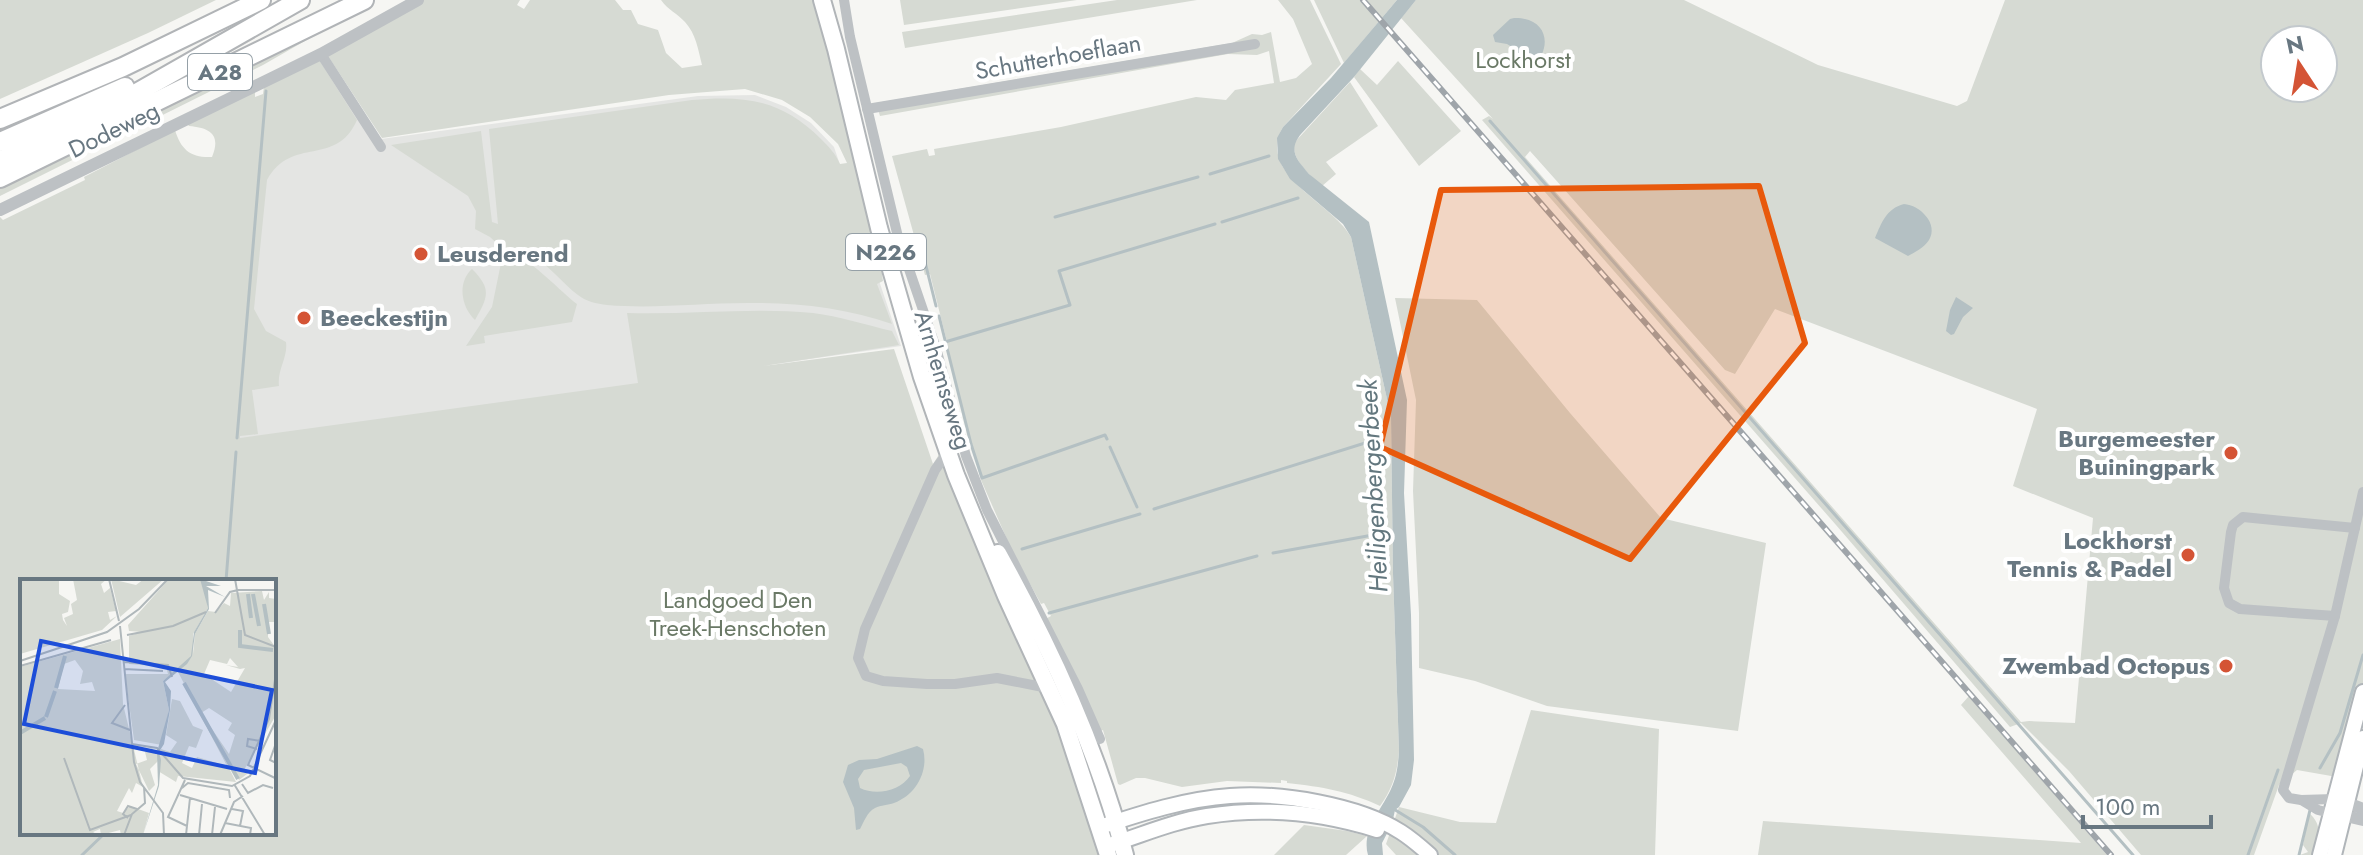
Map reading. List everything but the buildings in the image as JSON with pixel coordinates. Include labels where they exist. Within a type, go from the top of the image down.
[{"type":"highway","name":"A28","points":[[0,119],[123,67],[261,0]]},
{"type":"highway","name":"A28","points":[[0,161],[96,116],[300,0]]},
{"type":"highway","name":"A28","points":[[0,178],[364,0]]},
{"type":"highway","name":"A28","points":[[0,142],[104,97],[258,23]]},
{"type":"main road","name":"Arnhemseweg","points":[[822,0],[903,315],[948,452],[1006,596],[1050,688],[1108,825]]},
{"type":"main road","name":"Arnhemseweg","points":[[832,0],[836,49]]},
{"type":"main road","name":"Arnhemseweg","points":[[961,485],[1052,654],[1093,754],[1115,849]]},
{"type":"main road","points":[[2334,855],[2338,807],[2363,692]]},
{"type":"main road","points":[[2320,855],[2363,738]]},
{"type":"main road","points":[[1108,825],[1184,803],[1232,795],[1296,798],[1398,834],[1430,855]]},
{"type":"main road","points":[[1115,849],[1172,824],[1207,816],[1300,813],[1351,816]]},
{"type":"street","name":"Dodeweg","points":[[0,210],[321,54],[418,0]]},
{"type":"street","name":"Arnhemseweg","points":[[844,0],[903,257],[936,348],[966,456],[987,510],[1100,739]]},
{"type":"street","name":"Schutterhoeflaan","points":[[867,109],[1255,44]]},
{"type":"street","points":[[321,54],[381,147]]},
{"type":"street","name":"Arnhemseweg","points":[[948,452],[935,470],[901,545],[865,629],[858,658],[866,676],[883,681],[955,684],[997,678],[1050,688]]},
{"type":"street","points":[[2363,492],[2335,616],[2283,790],[2295,799],[2363,809]]},
{"type":"street","points":[[2335,616],[2240,609],[2229,603],[2224,588],[2231,532],[2233,525],[2243,517],[2355,528]]},
{"type":"street","points":[[2338,807],[2363,820]]},
{"type":"highlighted area","points":[[1759,186],[1805,343],[1630,559],[1380,447],[1441,190]]},
{"type":"shaded area","points":[[1397,0],[1416,0],[1354,77],[1301,134],[1294,150],[1309,174],[1369,222],[1407,400],[1404,493],[1411,615],[1414,760],[1411,785],[1395,810],[1382,843],[1383,855],[1368,855],[1367,837],[1393,784],[1399,751],[1391,417],[1351,237],[1343,224],[1290,179],[1278,159],[1277,138],[1283,127],[1331,78]]},
{"type":"shaded area","points":[[1514,18],[1534,23],[1544,35],[1543,52],[1531,69],[1522,68],[1512,47],[1495,42],[1493,35]]},
{"type":"shaded area","points":[[326,53],[381,139],[698,96],[755,95],[786,107],[811,123],[834,147],[901,346],[237,442],[265,84]]},
{"type":"shaded area","points":[[1904,204],[1922,212],[1932,228],[1927,243],[1908,256],[1875,238],[1889,213]]},
{"type":"shaded area","points":[[1956,297],[1973,308],[1951,335],[1946,331]]},
{"type":"shaded area","points":[[917,746],[923,749],[924,766],[919,781],[909,794],[872,810],[860,829],[856,830],[854,808],[843,782],[848,765],[859,760],[877,759]],"holes":[[[901,763],[907,767],[910,776],[894,788],[873,792],[860,788],[858,779],[864,770]]]},
{"type":"green space","points":[[0,0],[216,0],[0,99]]},
{"type":"green space","points":[[420,0],[520,0],[517,5],[524,9],[530,0],[615,0],[623,10],[631,10],[638,24],[658,30],[666,53],[682,68],[702,65],[696,42],[685,22],[661,0],[820,0],[877,238],[883,281],[877,284],[892,324],[839,310],[784,304],[599,304],[570,289],[534,256],[514,248],[504,250],[475,229],[476,211],[468,196],[391,145],[481,131],[492,222],[498,224],[489,129],[692,100],[729,98],[762,103],[792,116],[821,139],[840,164],[847,163],[838,144],[810,117],[782,100],[745,89],[669,95],[382,138],[326,53]]},
{"type":"green space","points":[[900,0],[1077,0],[904,25]]},
{"type":"green space","points":[[1117,0],[1197,0],[905,48],[902,32]]},
{"type":"green space","points":[[1278,0],[1310,0],[1341,64],[1283,127],[1277,144],[1279,159],[1287,173],[1342,224],[1351,237],[1391,417],[1399,751],[1394,780],[1380,806],[1346,793],[1281,780],[1281,783],[1227,781],[1182,787],[1136,778],[1118,784],[1103,730],[1092,735],[1040,622],[1051,616],[1013,553],[981,480],[930,274],[925,275],[892,156],[927,149],[929,156],[935,155],[934,149],[1061,127],[1196,97],[1226,100],[1235,90],[1274,83],[1269,51],[1257,55],[1228,54],[880,116],[876,103],[1232,43],[1252,34],[1271,32],[1280,82],[1296,78],[1312,64],[1293,19]]},
{"type":"green space","points":[[1314,0],[1397,0],[1344,63]]},
{"type":"green space","name":"Lockhorst","points":[[1416,0],[1684,0],[1818,65],[1957,106],[1967,101],[2005,0],[2363,0],[2363,685],[2337,777],[2297,770],[2279,785],[2254,855],[2141,855],[2069,771],[2021,723],[2010,727],[1482,120],[1489,116],[1493,119],[1401,18]],"holes":[[[1530,151],[1725,370],[1735,374],[1775,309],[2037,409],[2013,486],[2093,518],[2075,723],[2021,722],[1525,157]],[[1904,204],[1931,229],[1886,243]]]},
{"type":"green space","points":[[324,30],[263,65],[0,196],[0,186]]},
{"type":"green space","name":"Landgoed Den Treek-Henschoten","points":[[318,58],[357,120],[348,135],[338,143],[289,158],[277,166],[267,180],[254,309],[266,331],[286,342],[286,348],[279,386],[252,390],[258,434],[240,438],[638,383],[627,313],[790,311],[833,316],[892,331],[899,345],[763,366],[894,349],[933,464],[940,453],[1046,697],[1105,855],[0,855],[0,217],[3,220],[85,180],[84,177],[175,130],[180,143],[188,151],[198,156],[212,157],[215,143],[212,134],[186,122],[255,90],[255,97],[263,94],[264,86]]},
{"type":"green space","points":[[1398,61],[1461,131],[1419,166],[1354,77],[1360,69],[1377,85]]},
{"type":"green space","points":[[1350,82],[1378,126],[1326,162],[1336,174],[1322,186],[1299,162],[1294,143]]},
{"type":"green space","points":[[516,257],[538,270],[577,304],[572,322],[484,336],[485,343],[466,346],[492,307],[503,259]]},
{"type":"green space","points":[[472,269],[483,282],[486,293],[475,320],[464,302],[463,294],[464,281]]},
{"type":"green space","points":[[1395,298],[1477,300],[1661,518],[1766,543],[1738,731],[1547,706],[1475,681],[1419,668],[1413,491],[1416,400]]},
{"type":"green space","points":[[1969,696],[2107,855],[1758,855],[1763,821],[2081,843],[1961,705]]},
{"type":"green space","points":[[1531,710],[1659,729],[1655,855],[1396,855],[1386,844],[1399,807],[1460,822],[1496,823]]},
{"type":"green space","points":[[2309,813],[2318,827],[2316,855],[2300,855],[2308,852],[2303,845]]},
{"type":"green space","points":[[1304,825],[1367,836],[1346,855],[1274,855]]},
{"type":"waterway","points":[[237,438],[266,91]]},
{"type":"waterway","points":[[1490,121],[2133,855]]},
{"type":"waterway","points":[[1210,174],[1269,156]]},
{"type":"waterway","points":[[1055,217],[1198,177]]},
{"type":"waterway","points":[[1222,222],[1298,198]]},
{"type":"waterway","points":[[945,342],[1070,305],[1059,271],[1215,224]]},
{"type":"waterway","points":[[924,258],[936,306]]},
{"type":"waterway","points":[[939,316],[982,478],[1105,435],[1107,439]]},
{"type":"waterway","name":"Heiligenbergerbeek","points":[[1154,509],[1381,438]]},
{"type":"waterway","points":[[1110,447],[1137,507]]},
{"type":"waterway","points":[[226,579],[236,452]]},
{"type":"waterway","points":[[1022,549],[1140,514]]},
{"type":"waterway","name":"Heiligenbergerbeek","points":[[1273,553],[1384,533]]},
{"type":"waterway","points":[[1049,613],[1257,556]]},
{"type":"waterway","points":[[2320,768],[2340,733],[2363,655]]},
{"type":"waterway","points":[[2248,855],[2278,770]]},
{"type":"waterway","points":[[1392,808],[1423,827],[1455,855]]},
{"type":"waterway","points":[[2299,855],[2310,810]]},
{"type":"waterway","points":[[82,855],[103,835]]},
{"type":"railway","points":[[1363,0],[2111,855]]},
{"type":"place","name":"Leusderend","points":[[421,254]]},
{"type":"place","name":"Beeckestijn","points":[[304,318]]},
{"type":"place","name":"Burgemeester Buiningpark","points":[[2231,453]]},
{"type":"place","name":"Lockhorst Tennis & Padel","points":[[2188,555]]},
{"type":"place","name":"Zwembad Octopus","points":[[2226,666]]}]
